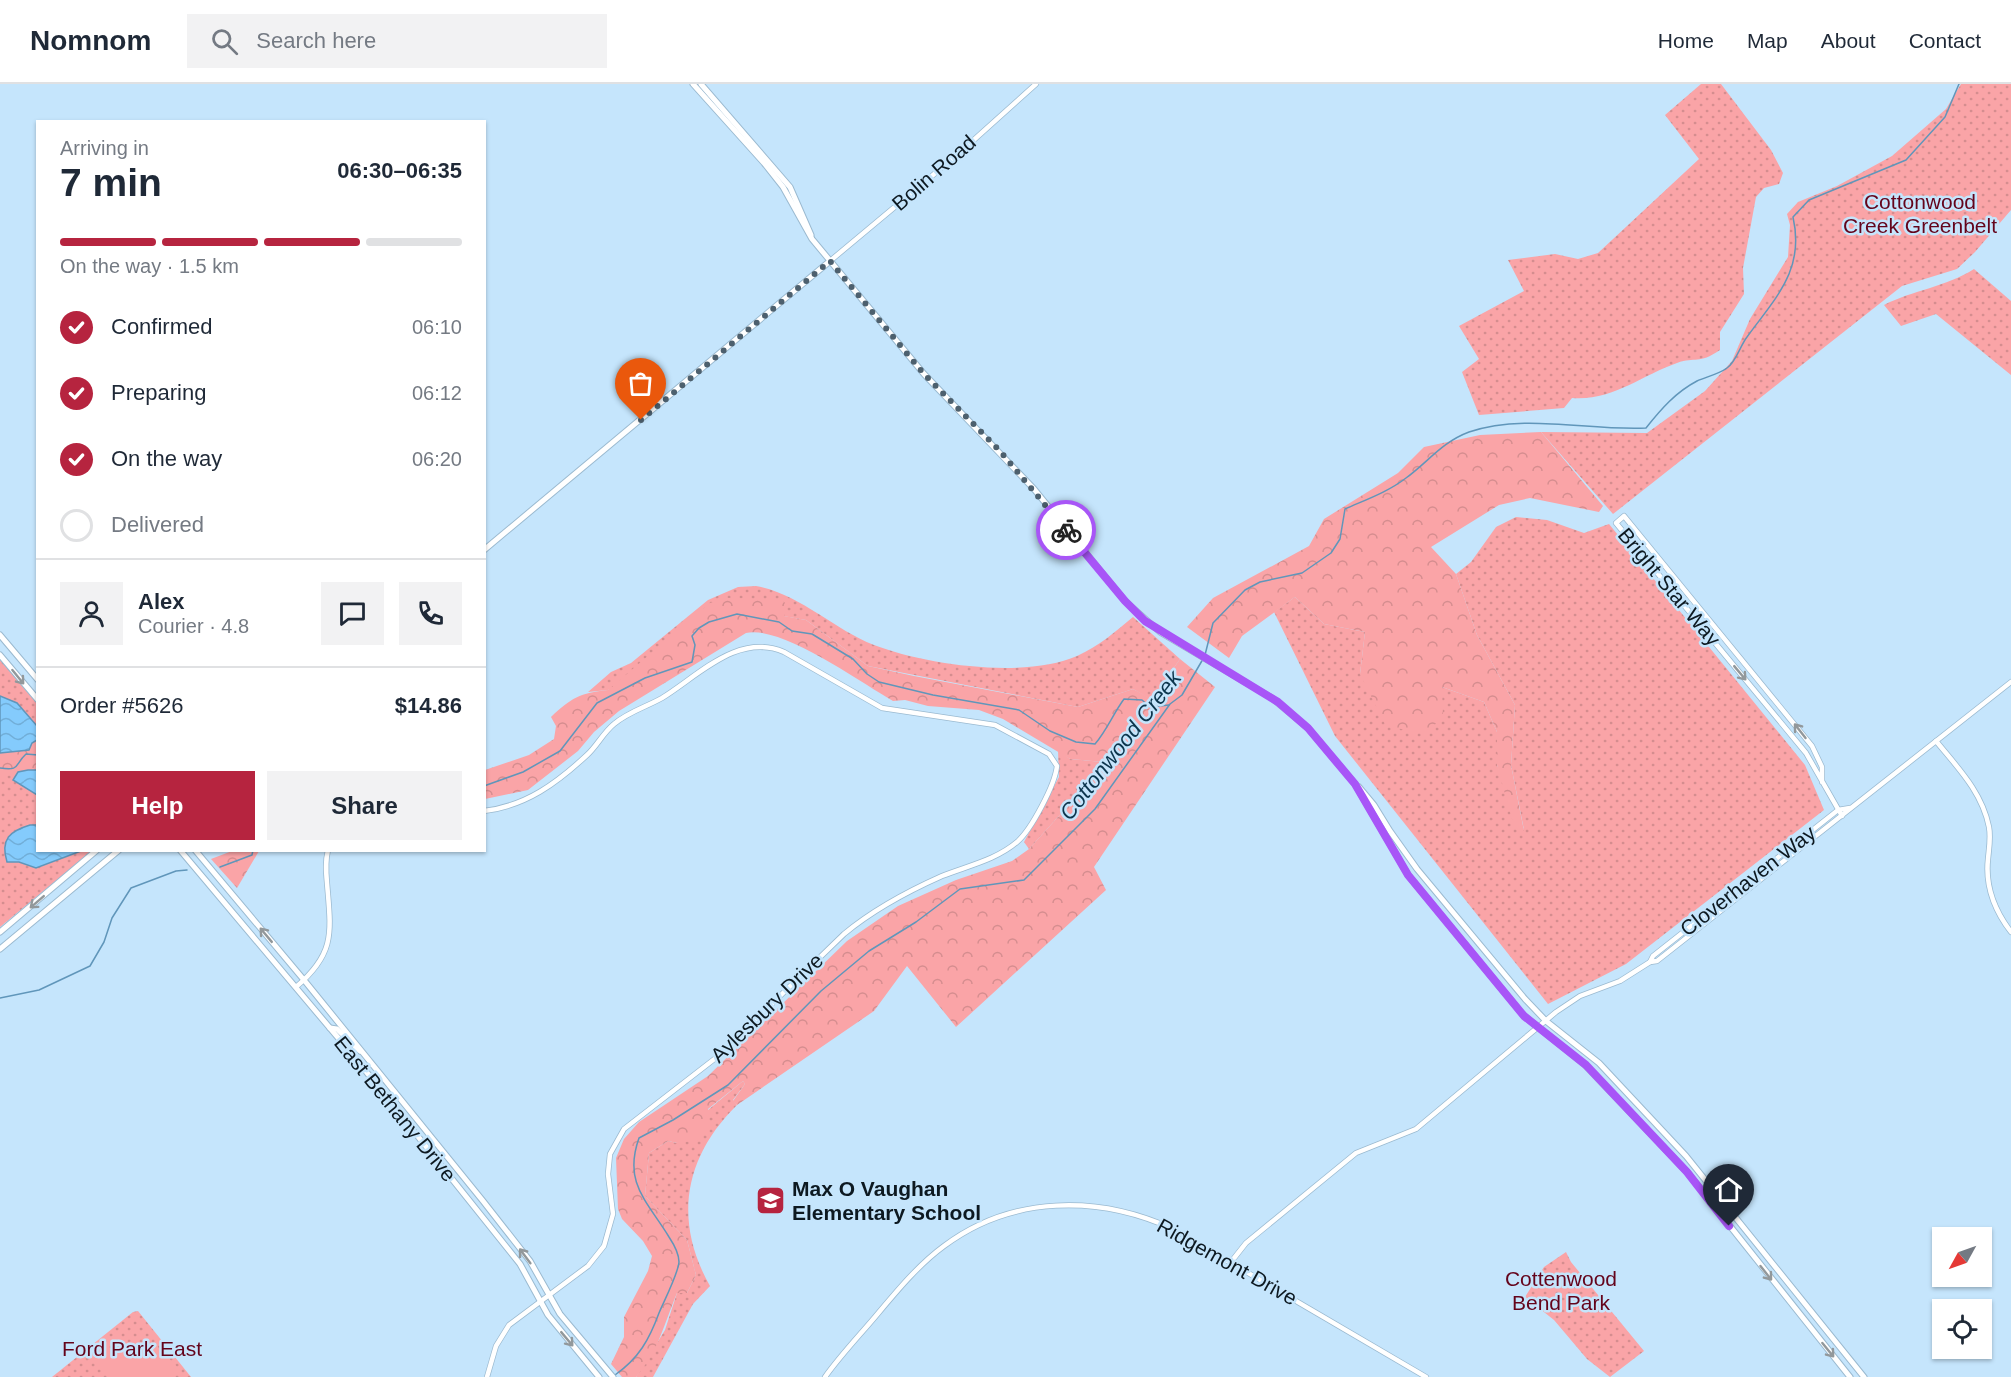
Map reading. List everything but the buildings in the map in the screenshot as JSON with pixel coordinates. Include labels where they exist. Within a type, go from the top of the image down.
[{"type":"main road","points":[[693,84],[783,187],[812,239],[830,261],[945,397],[1000,451],[1034,489],[1125,601],[1145,621],[1173,640],[1278,702],[1297,716],[1371,800],[1393,837],[1417,869],[1546,1021],[1585,1049],[1702,1174],[1864,1377]]},
{"type":"main road","points":[[701,84],[790,187],[801,208],[812,239]]},
{"type":"main road","points":[[486,548],[830,261]]},
{"type":"main road","points":[[0,635],[36,678]]},
{"type":"main road","points":[[0,655],[36,698]]},
{"type":"main road","points":[[1355,784],[1408,875],[1524,1016],[1579,1059],[1687,1172],[1850,1377]]},
{"type":"main road","points":[[0,932],[96,852]]},
{"type":"main road","points":[[0,949],[117,852]]},
{"type":"main road","name":"East Bethany Drive","points":[[182,852],[330,1028],[520,1264],[559,1329],[598,1376]]},
{"type":"main road","name":"East Bethany Drive","points":[[197,852],[403,1101],[530,1261],[547,1295],[613,1377]]},
{"type":"main road","points":[[65,877],[75,887]]},
{"type":"main road","points":[[330,1028],[337,1029],[366,1056]]},
{"type":"main road","points":[[1622,1104],[1630,1096]]},
{"type":"main road","points":[[395,1108],[403,1101]]},
{"type":"main road","points":[[472,1204],[480,1198]]},
{"type":"main road","points":[[1806,1323],[1814,1316]]},
{"type":"street","name":"Bolin Road","points":[[830,261],[1036,84]]},
{"type":"street","name":"Bright Star Way","points":[[1822,783],[1822,767],[1812,746],[1624,516],[1616,523],[1795,739],[1842,816]]},
{"type":"street","name":"Aylesbury Drive","points":[[486,810],[517,804],[540,793],[587,755],[616,723],[660,699],[729,654],[750,647],[767,646],[784,652],[882,708],[995,724],[1049,754],[1055,761],[1056,771],[1053,782],[1030,826],[1017,842],[999,854],[899,896],[863,918],[717,1057],[624,1129],[610,1154],[608,1174],[613,1214],[604,1246],[588,1266],[509,1325],[496,1346],[487,1377]]},
{"type":"street","name":"Cloverhaven Way","points":[[1231,1262],[1246,1243],[1356,1153],[1416,1129],[1546,1021],[1580,996],[1620,981],[1650,962],[1657,961],[2011,682]]},
{"type":"street","points":[[1936,741],[1974,788],[1981,802],[1989,828],[1989,887],[1994,907],[2011,932]]},
{"type":"street","name":"Cloverhaven Way","points":[[1650,962],[1653,956],[1838,810],[1850,808]]},
{"type":"street","points":[[296,987],[323,959],[331,933],[326,863],[328,852]]},
{"type":"street","name":"Ridgemont Drive","points":[[825,1377],[888,1301],[937,1251],[982,1224],[1026,1210],[1079,1204],[1129,1212],[1173,1229],[1426,1377]]},
{"type":"green space","points":[[1701,84],[1721,84],[1771,150],[1783,173],[1779,184],[1764,188],[1756,197],[1743,268],[1744,294],[1720,332],[1720,350],[1702,359],[1683,361],[1664,368],[1613,392],[1587,398],[1572,398],[1564,408],[1479,415],[1462,372],[1479,359],[1459,326],[1524,291],[1508,260],[1555,254],[1578,259],[1598,253],[1699,159],[1665,115]]},
{"type":"green space","name":"Cottonwood Creek Greenbelt","points":[[1961,84],[2011,84],[2011,210],[1975,252],[1957,269],[1902,286],[1613,514],[1541,432],[1647,433],[1705,391],[1732,361],[1750,319],[1788,257],[1790,225],[1787,214],[1798,202],[1837,186],[1892,156],[1946,109]]},
{"type":"green space","points":[[1974,269],[2011,301],[2011,375],[1936,314],[1901,326],[1884,305],[1952,280]]},
{"type":"green space","points":[[1541,432],[1603,506],[1599,512],[1530,498],[1499,505],[1431,547],[1456,574],[1477,635],[1515,705],[1511,765],[1524,831],[1512,819],[1497,765],[1497,732],[1484,702],[1442,687],[1443,716],[1426,734],[1386,726],[1360,674],[1365,632],[1324,624],[1295,597],[1242,636],[1229,658],[1187,627],[1213,598],[1309,546],[1324,519],[1398,473],[1424,447],[1480,435]]},
{"type":"green space","points":[[1516,517],[1547,520],[1584,533],[1609,524],[1805,765],[1824,810],[1626,964],[1548,1004],[1335,736],[1274,612],[1295,597],[1324,624],[1365,632],[1360,674],[1442,687],[1484,702],[1497,732],[1497,765],[1524,830],[1511,765],[1515,705],[1477,635],[1456,574],[1471,562],[1496,527]]},
{"type":"green space","points":[[756,586],[787,596],[874,645],[947,663],[1004,668],[1055,663],[1092,648],[1133,617],[1180,659],[1152,700],[1133,689],[1078,707],[868,666],[806,620],[783,616],[608,690],[588,692],[611,672],[631,663],[708,600],[738,587]]},
{"type":"green space","points":[[728,598],[782,600],[788,606],[784,616],[806,620],[868,666],[1078,707],[1133,689],[1152,699],[1180,659],[1215,687],[1094,867],[1106,890],[956,1027],[907,966],[874,1011],[737,1105],[733,1101],[745,1084],[743,1081],[708,1109],[709,1123],[699,1140],[677,1143],[668,1141],[649,1153],[645,1196],[687,1240],[696,1275],[687,1293],[677,1293],[660,1336],[644,1367],[636,1377],[622,1377],[611,1364],[624,1337],[624,1317],[648,1271],[652,1256],[643,1241],[622,1219],[618,1209],[616,1158],[624,1139],[639,1122],[708,1076],[847,941],[898,906],[956,880],[1012,861],[1029,849],[1076,797],[1104,773],[1103,762],[1070,759],[1003,719],[979,710],[928,706],[905,700],[893,701],[799,646],[761,633],[746,633],[619,711],[594,732],[578,751],[528,790],[486,799],[486,770],[529,755],[554,739],[556,726],[551,717],[564,705],[583,695],[608,690],[710,603]]},
{"type":"green space","points":[[0,659],[36,702],[36,852],[91,852],[0,927]]},
{"type":"green space","points":[[36,745],[36,770],[0,777],[0,753],[29,750]]},
{"type":"green space","points":[[1058,750],[1070,759],[1103,762],[1104,773],[1076,797],[1029,849],[1024,842],[1059,777]]},
{"type":"green space","points":[[229,852],[258,852],[237,888],[211,859]]},
{"type":"green space","points":[[743,1081],[745,1084],[733,1100],[737,1105],[719,1125],[705,1146],[695,1168],[690,1191],[688,1214],[691,1238],[698,1262],[710,1286],[693,1304],[653,1377],[636,1377],[665,1330],[677,1293],[687,1293],[696,1275],[687,1240],[645,1196],[649,1153],[668,1141],[677,1143],[708,1110]]},
{"type":"green space","name":"Cottenwood Bend Park","points":[[1566,1252],[1571,1262],[1644,1351],[1610,1377],[1587,1359],[1554,1320],[1525,1297],[1544,1267]]},
{"type":"green space","name":"Ford Park East","points":[[138,1311],[191,1377],[52,1377],[133,1312]]},
{"type":"green space","points":[[132,1341],[157,1346],[181,1371],[174,1377],[110,1377],[94,1358],[105,1350]]},
{"type":"water","points":[[0,696],[17,703],[36,725],[36,741],[29,750],[0,753]]},
{"type":"water","points":[[36,770],[36,794],[13,780],[18,772]]},
{"type":"water","points":[[36,825],[36,852],[78,852],[36,868],[19,862],[7,862],[6,842],[8,837],[17,830]]},
{"type":"waterway","name":"Cottonwood Creek","points":[[1205,655],[1213,623],[1245,590],[1260,582],[1302,573],[1331,553],[1340,539],[1345,509],[1399,483],[1459,436],[1490,426],[1534,423],[1646,428],[1682,390],[1727,368],[1785,282],[1795,252],[1796,236],[1793,217],[1809,200],[1906,160],[1945,117],[1959,84]]},
{"type":"waterway","points":[[486,785],[523,772],[560,751],[597,703],[645,678],[692,662],[695,645],[692,636],[699,628],[709,622],[737,614],[779,622],[792,631],[812,634],[853,659],[867,674],[879,682],[933,695],[1019,710],[1050,731],[1076,742],[1095,744],[1124,699],[1142,700],[1150,707],[1169,705]]},
{"type":"waterway","name":"Cottonwood Creek","points":[[615,1375],[631,1362],[647,1340],[674,1280],[679,1262],[674,1245],[646,1202],[636,1180],[634,1167],[639,1138],[673,1120],[728,1085],[821,991],[869,951],[916,922],[960,889],[1024,880],[1095,809],[1170,704],[1182,695],[1203,659]]},
{"type":"waterway","points":[[0,768],[14,768],[26,754],[36,755]]},
{"type":"waterway","points":[[220,867],[252,855],[253,852]]},
{"type":"waterway","points":[[0,998],[39,990],[90,966],[104,942],[112,918],[131,888],[176,871],[187,870]]},
{"type":"way so far","points":[[641,420],[830,261],[924,374],[952,405],[1000,451],[1066,530]]},
{"type":"place","name":"Max O Vaughan Elementary School","points":[[771,1201]]},
{"type":"route","points":[[1066,530],[1125,601],[1145,621],[1278,702],[1297,716],[1355,784],[1408,875],[1524,1016],[1586,1065],[1687,1172],[1729,1226]]}]
